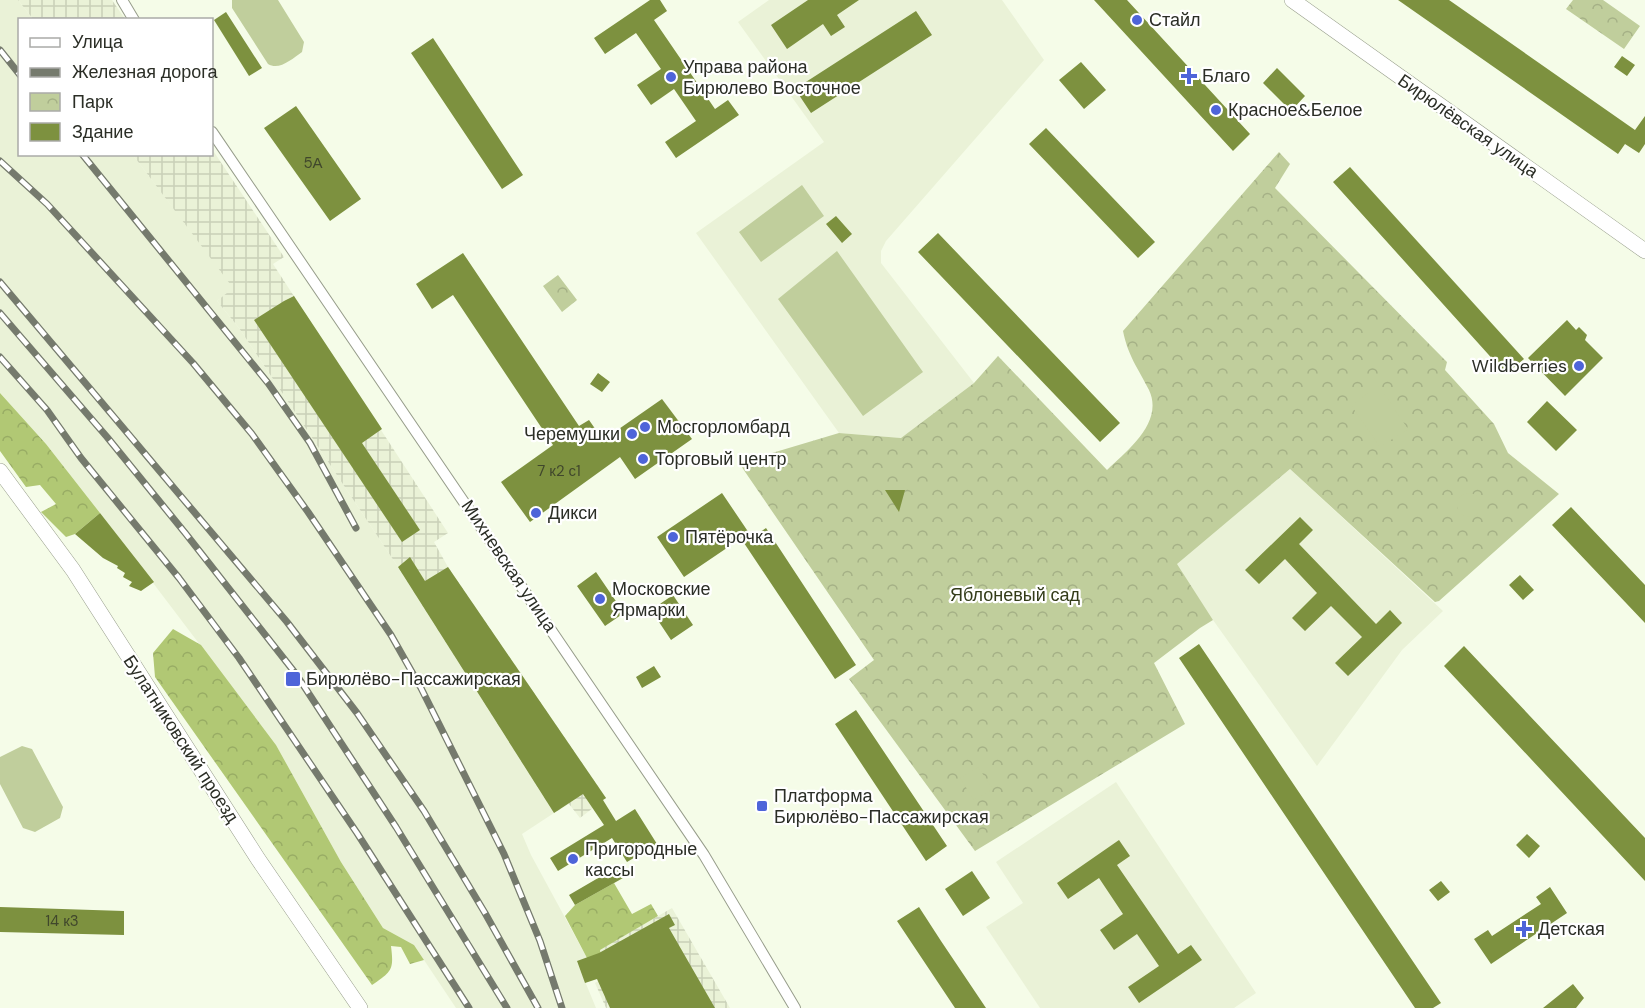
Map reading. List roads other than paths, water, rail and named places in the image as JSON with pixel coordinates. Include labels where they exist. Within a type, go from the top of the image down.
[{"type":"street","points":[[122,0],[133,18]]},
{"type":"street","name":"Бирюлёвская улица","points":[[1292,0],[1645,251]]},
{"type":"street","name":"Михневская улица","points":[[213,133],[704,855],[795,1008]]},
{"type":"street","name":"Булатниковский проезд","points":[[0,471],[73,570],[258,859],[360,1008]]},
{"type":"railway","points":[[0,50],[18,72]]},
{"type":"railway","points":[[84,156],[268,383],[310,443],[356,528]]},
{"type":"railway","points":[[0,161],[47,204],[193,363],[252,434],[391,635],[421,688],[504,854],[540,941],[562,1008]]},
{"type":"railway","points":[[0,282],[287,622],[357,713],[424,811],[538,1008]]},
{"type":"railway","points":[[0,313],[107,437],[296,674],[396,827],[507,1008]]},
{"type":"railway","points":[[0,357],[47,410],[81,458],[179,578],[239,658],[357,833],[469,1008]]},
{"type":"place","name":"Стайл","points":[[1137,20]]},
{"type":"place","name":"Благо","points":[[1189,76]]},
{"type":"place","name":"Управа района Бирюлево Восточное","points":[[671,77]]},
{"type":"place","name":"Красное&Белое","points":[[1216,110]]},
{"type":"place","name":"Wildberries","points":[[1579,366]]},
{"type":"place","name":"Мосгорломбард","points":[[645,427]]},
{"type":"place","name":"Черемушки","points":[[632,434]]},
{"type":"place","name":"Торговый центр","points":[[643,459]]},
{"type":"place","name":"Дикси","points":[[536,513]]},
{"type":"place","name":"Пятёрочка","points":[[673,537]]},
{"type":"place","name":"Московские Ярмарки","points":[[600,599]]},
{"type":"place","name":"Бирюлёво-Пассажирская","points":[[293,679]]},
{"type":"place","name":"Платформа Бирюлёво-Пассажирская","points":[[762,806]]},
{"type":"place","name":"Пригородные кассы","points":[[573,859]]},
{"type":"place","name":"Детская","points":[[1524,929]]},
{"type":"park label","name":"Яблоневый сад","points":[[1015,595]]}]
